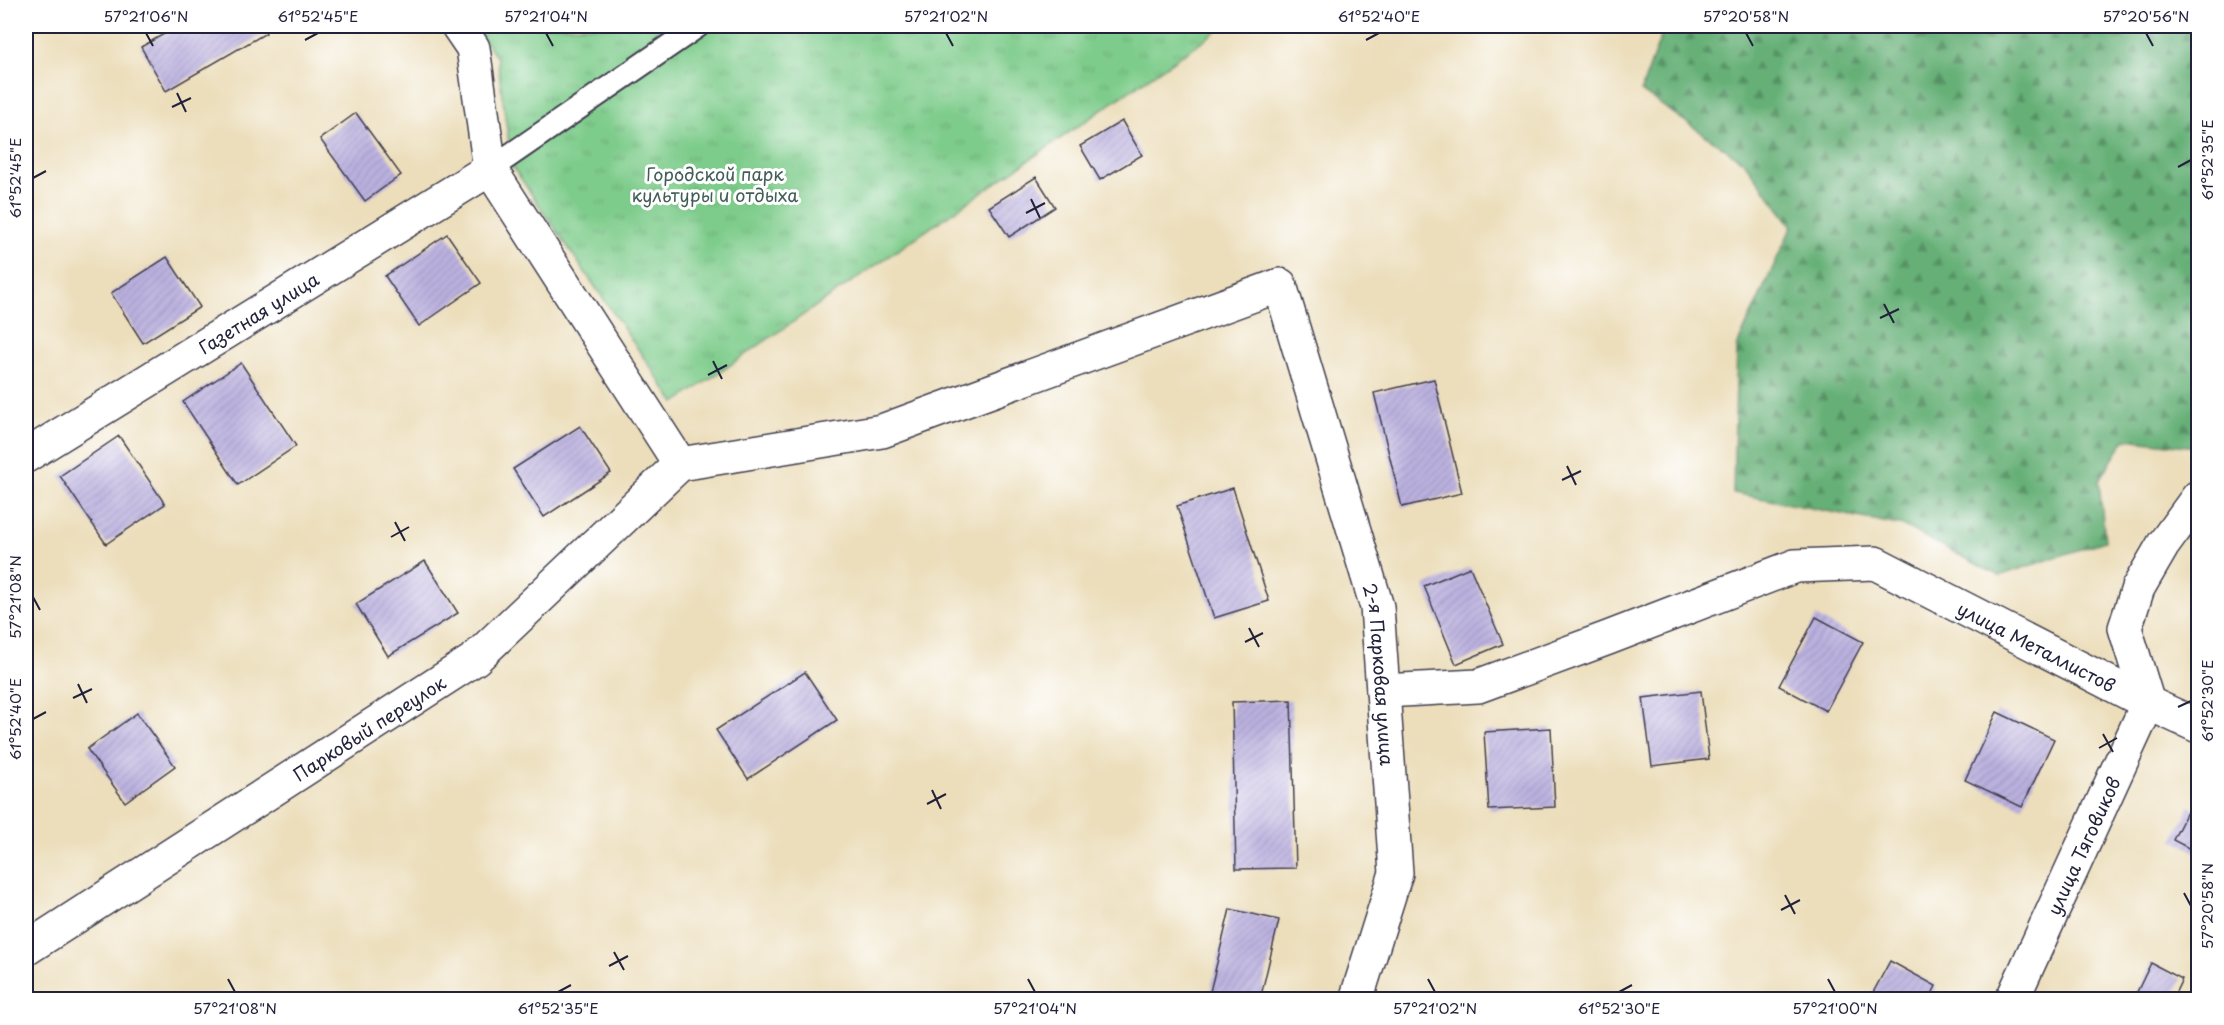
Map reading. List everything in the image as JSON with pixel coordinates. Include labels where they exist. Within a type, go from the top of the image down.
[{"type":"street","points":[[458,26],[473,48],[490,169],[680,464]]},
{"type":"street","name":"Газетная улица","points":[[26,456],[490,169]]},
{"type":"street","name":"2-я Парковая улица","points":[[680,464],[882,431],[1280,285],[1377,607],[1396,873],[1356,999]]},
{"type":"street","name":"Парковый переулок","points":[[26,949],[475,658],[680,464]]},
{"type":"street","points":[[2148,703],[2126,628],[2138,588],[2163,545],[2199,497]]},
{"type":"street","name":"улица Металлистов","points":[[1383,691],[1478,686],[1795,566],[1875,563],[2148,703],[2199,726]]},
{"type":"street","name":"улица Тяговиков","points":[[2012,999],[2148,703]]},
{"type":"lane","points":[[490,169],[698,26]]},
{"type":"green space","name":"Городской парк культуры и отдыха","points":[[474,26],[1224,26],[675,403],[512,166],[497,58]]},
{"type":"green space","points":[[1658,26],[2198,26],[2198,444],[2196,447],[2125,439],[2099,481],[2105,541],[1999,576],[1904,526],[1733,493],[1737,346],[1792,226],[1744,162],[1641,91],[1662,33]]},
{"type":"building","points":[[178,26],[262,26],[266,33],[166,91],[141,47]]},
{"type":"building","points":[[356,113],[401,175],[365,201],[320,139]]},
{"type":"building","points":[[1122,121],[1142,155],[1100,180],[1080,146]]},
{"type":"building","points":[[1036,177],[1055,207],[1009,237],[989,207]]},
{"type":"building","points":[[447,234],[481,283],[419,326],[385,276]]},
{"type":"building","points":[[167,257],[200,307],[143,343],[111,293]]},
{"type":"building","points":[[241,363],[296,446],[238,485],[183,402]]},
{"type":"building","points":[[1434,379],[1462,493],[1402,507],[1374,393]]},
{"type":"building","points":[[580,426],[611,473],[544,517],[513,469]]},
{"type":"building","points":[[119,436],[165,504],[106,544],[60,476]]},
{"type":"building","points":[[1233,488],[1269,601],[1214,618],[1177,506]]},
{"type":"building","points":[[425,561],[458,613],[388,656],[356,604]]},
{"type":"building","points":[[1470,567],[1503,644],[1456,664],[1424,586]]},
{"type":"building","points":[[26,581],[34,594],[26,599]]},
{"type":"building","points":[[1816,617],[1863,642],[1826,711],[1779,686]]},
{"type":"building","points":[[805,672],[837,720],[748,779],[716,730]]},
{"type":"building","points":[[1701,691],[1709,759],[1652,766],[1643,698]]},
{"type":"building","points":[[1291,700],[1296,868],[1236,869],[1232,702]]},
{"type":"building","points":[[1997,712],[2054,739],[2022,807],[1965,780]]},
{"type":"building","points":[[137,713],[175,766],[125,802],[87,749]]},
{"type":"building","points":[[1551,728],[1555,807],[1489,810],[1484,732]]},
{"type":"building","points":[[2190,806],[2198,810],[2198,853],[2173,840]]},
{"type":"building","points":[[1230,909],[1279,920],[1260,1000],[1208,1000]]},
{"type":"building","points":[[1890,961],[1936,986],[1929,1000],[1869,1000]]},
{"type":"building","points":[[2151,963],[2182,979],[2172,1000],[2147,1000],[2136,994]]}]
